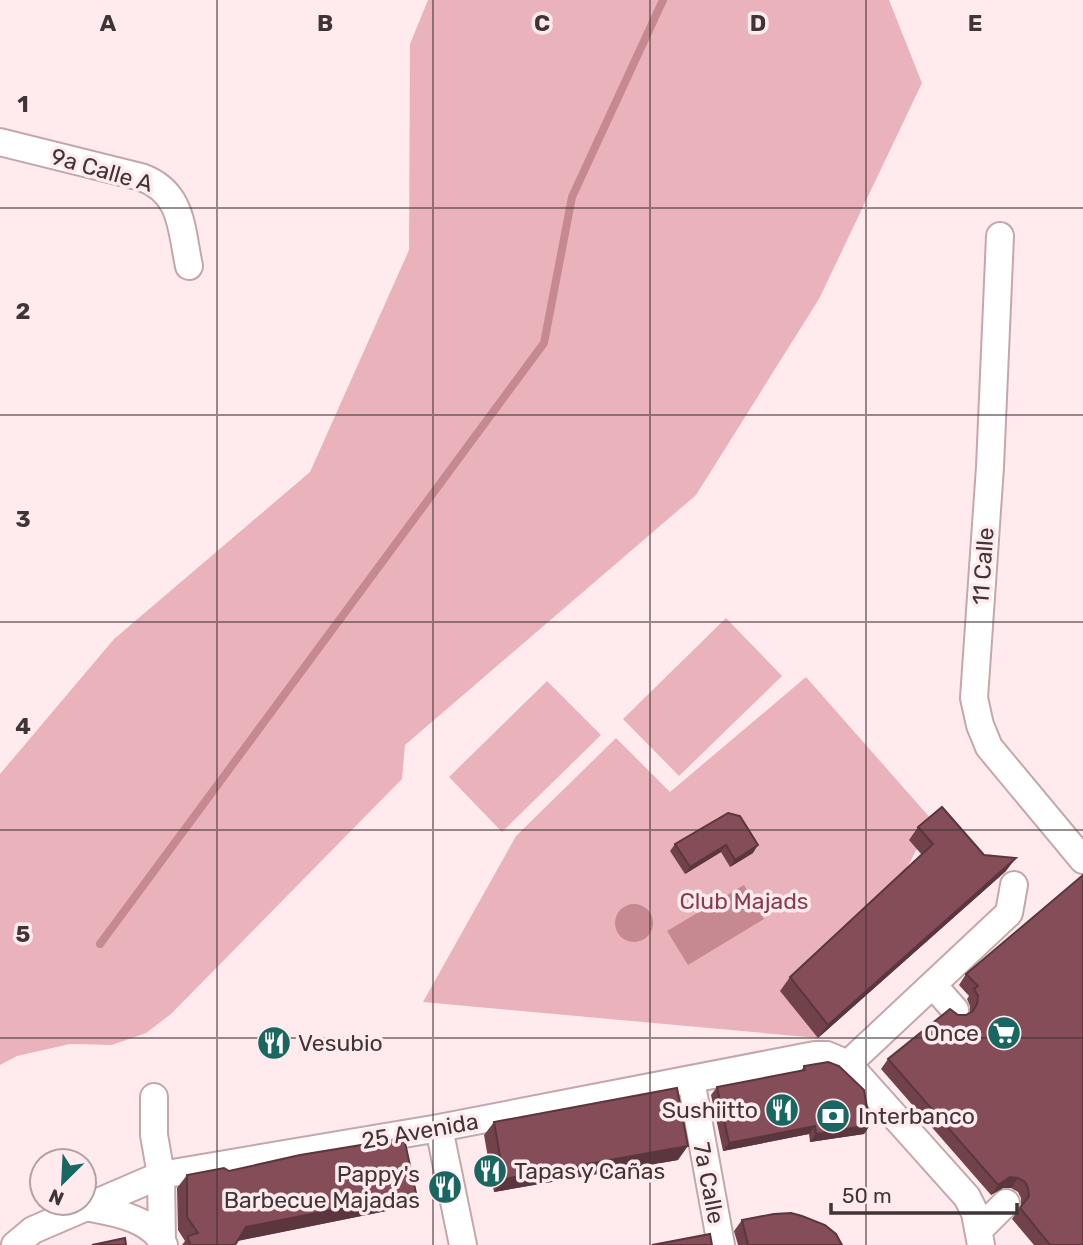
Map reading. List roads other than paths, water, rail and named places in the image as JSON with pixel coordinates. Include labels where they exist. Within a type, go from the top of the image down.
[{"type":"street","name":"9a Calle A","points":[[0,142],[141,177],[161,186],[175,204],[189,266]]},
{"type":"street","name":"11 Calle","points":[[1000,236],[990,467],[974,698],[980,725],[989,747],[1083,860]]},
{"type":"street","points":[[980,1237],[975,1213],[967,1197],[843,1061],[933,985],[1009,913],[1014,885]]},
{"type":"street","points":[[933,985],[955,1010]]},
{"type":"street","name":"25 Avenida","points":[[98,1202],[161,1175],[439,1128],[815,1055],[843,1061]]},
{"type":"street","name":"7a Calle","points":[[691,1080],[721,1245]]},
{"type":"street","points":[[154,1097],[154,1135],[161,1175],[163,1243]]},
{"type":"street","points":[[439,1128],[463,1245]]},
{"type":"street","points":[[980,1237],[1006,1203]]},
{"type":"street","points":[[98,1209],[122,1214],[149,1227],[163,1243]]},
{"type":"street","name":"25 Avenida","points":[[15,1245],[33,1230],[62,1217]]},
{"type":"waterway","points":[[100,944],[544,343],[572,197],[663,0]]},
{"type":"place","name":"Once","points":[[1004,1033]]},
{"type":"place","name":"Vesubio","points":[[274,1043]]},
{"type":"place","name":"Sushiitto","points":[[782,1110]]},
{"type":"place","name":"Interbanco","points":[[833,1116]]},
{"type":"place","name":"Tapas y Cañas","points":[[490,1171]]},
{"type":"place","name":"Pappy's Barbecue Majadas","points":[[445,1187]]},
{"type":"park label","name":"Club Majads","points":[[744,901]]}]
